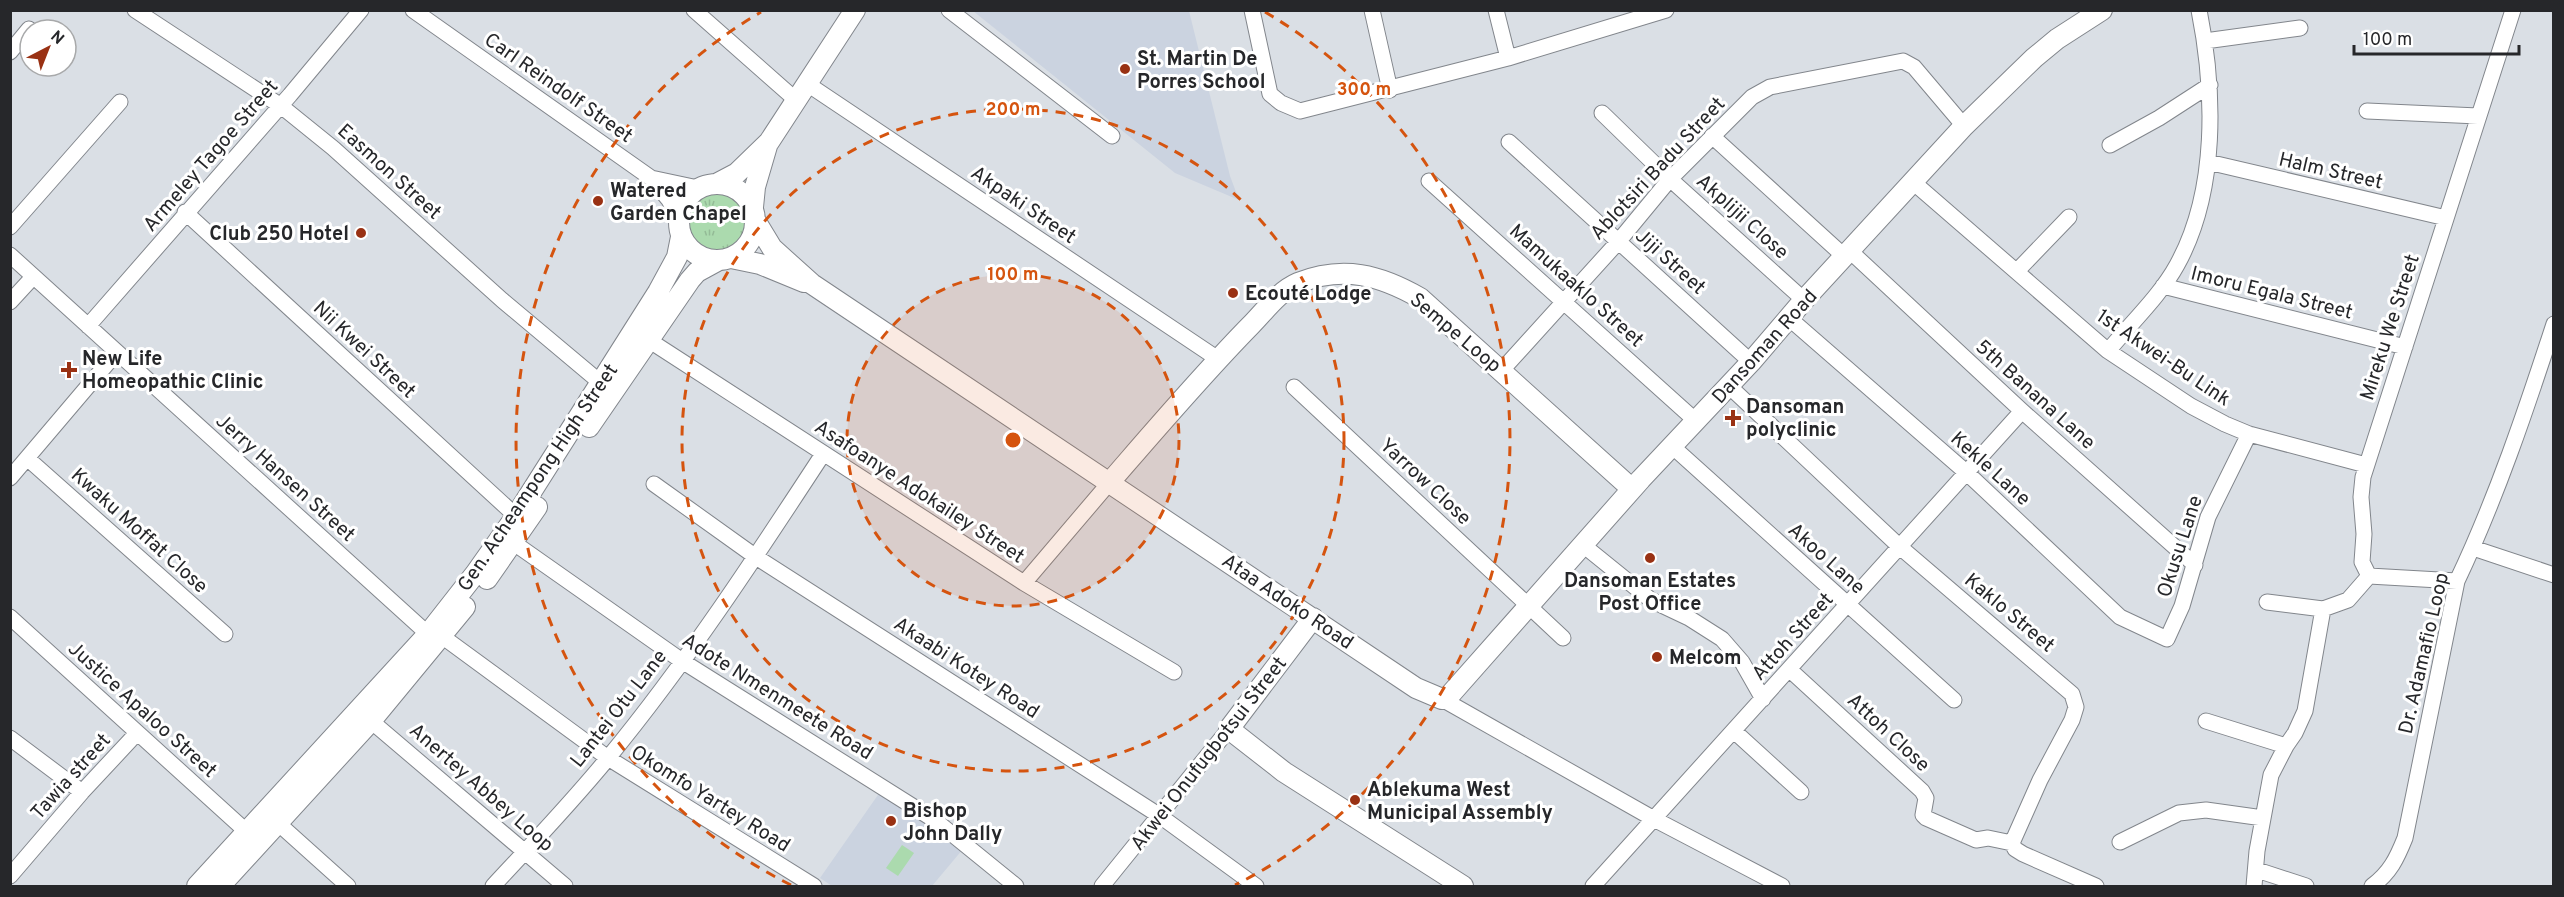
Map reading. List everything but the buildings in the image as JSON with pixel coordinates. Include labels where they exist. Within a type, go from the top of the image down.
[{"type":"main road","points":[[769,142],[755,187],[754,232],[749,243],[741,252],[725,259],[707,259],[696,254],[687,247],[680,227],[683,202],[698,188],[718,183],[737,173],[769,142],[855,10]]},
{"type":"main road","name":"Dansoman Road","points":[[1442,699],[1449,696],[1632,489],[1751,362],[1804,300],[1964,126],[2034,58],[2057,39],[2102,10]]},
{"type":"main road","points":[[718,183],[736,188],[746,197],[754,214]]},
{"type":"main road","name":"Ataa Adoko Road","points":[[754,214],[772,248],[812,284],[1416,688],[1442,699]]},
{"type":"main road","name":"Gen. Acheampong High Street","points":[[197,886],[247,832],[272,818],[371,721],[435,635],[516,516],[663,283],[677,257],[680,227]]},
{"type":"main road","name":"Gen. Acheampong High Street","points":[[220,886],[338,729],[435,635],[514,543],[647,339],[697,272],[725,259]]},
{"type":"main road","name":"Ataa Adoko Road","points":[[725,259],[760,264],[796,280],[812,284]]},
{"type":"main road","name":"Sempe Loop","points":[[1110,482],[1218,359],[1280,296],[1297,284],[1327,276],[1360,274],[1380,278],[1420,298],[1632,489]]},
{"type":"main road","name":"Akwei Onufugbotsui Street","points":[[1229,729],[1313,618]]},
{"type":"main road","points":[[1229,729],[1284,772],[1459,886]]},
{"type":"street","name":"Easmon Street","points":[[135,10],[281,106],[333,148],[502,300],[601,383]]},
{"type":"street","name":"Armeley Tagoe Street","points":[[88,326],[185,212],[281,106],[361,10]]},
{"type":"street","name":"Carl Reindolf Street","points":[[413,10],[651,178],[698,188]]},
{"type":"street","points":[[694,10],[796,100]]},
{"type":"street","points":[[949,10],[1112,136]]},
{"type":"street","points":[[1252,10],[1270,94],[1281,104],[1300,111],[1390,90],[1508,58],[1623,17],[1666,10]]},
{"type":"street","points":[[1372,10],[1390,90]]},
{"type":"street","points":[[1496,10],[1508,58]]},
{"type":"street","points":[[2109,351],[2163,286],[2177,266],[2189,241],[2208,162],[2210,85],[2199,10]]},
{"type":"street","name":"Mireku We Street","points":[[2368,576],[2362,562],[2364,534],[2361,497],[2366,465],[2513,10]]},
{"type":"street","points":[[2205,41],[2300,28]]},
{"type":"street","name":"Ablotsiri Badu Street","points":[[1502,370],[1563,300],[1618,242],[1670,179],[1752,97],[1770,87],[1903,61],[1914,67],[1964,126]]},
{"type":"street","name":"Akpaki Street","points":[[806,83],[1218,359]]},
{"type":"street","points":[[2110,145],[2160,118],[2210,85]]},
{"type":"street","points":[[10,227],[120,102]]},
{"type":"street","points":[[2367,111],[2478,116]]},
{"type":"street","name":"Akplijii Close","points":[[1602,113],[1670,179],[1804,300]]},
{"type":"street","name":"5th Banana Lane","points":[[1712,136],[1848,254],[2194,566]]},
{"type":"street","name":"Jiji Street","points":[[1509,142],[1751,362]]},
{"type":"street","name":"Halm Street","points":[[2208,162],[2446,218]]},
{"type":"street","name":"Carl Reindolf Street","points":[[651,178],[680,227]]},
{"type":"street","name":"Mamukaaklo Street","points":[[1429,181],[1696,421]]},
{"type":"street","name":"1st Akwei-Bu Link","points":[[1913,182],[2109,351],[2191,406],[2249,434],[2366,465]]},
{"type":"street","name":"Nii Kwei Street","points":[[185,212],[516,516]]},
{"type":"street","points":[[2017,271],[2069,217]]},
{"type":"street","name":"Jerry Hansen Street","points":[[10,255],[435,635]]},
{"type":"street","points":[[10,302],[33,277]]},
{"type":"street","name":"Imoru Egala Street","points":[[2163,286],[2405,347]]},
{"type":"street","name":"Kekle Lane","points":[[1790,319],[1967,473],[2120,617],[2167,639]]},
{"type":"street","name":"Dr. Adamafio Loop","points":[[2372,886],[2384,878],[2396,860],[2405,838],[2457,581],[2473,548],[2548,357],[2553,324]]},
{"type":"street","name":"Asafoanye Adokailey Street","points":[[647,339],[1024,583],[1174,672]]},
{"type":"street","points":[[10,478],[117,352]]},
{"type":"street","name":"Kaklo Street","points":[[1729,386],[1900,547],[2072,694],[2076,707],[2072,720],[2012,843]]},
{"type":"street","name":"Yarrow Close","points":[[1293,387],[1563,638]]},
{"type":"street","name":"Attoh Street","points":[[1593,886],[2022,411]]},
{"type":"street","name":"Okusu Lane","points":[[2167,639],[2182,606],[2208,517],[2249,434]]},
{"type":"street","name":"Akoo Lane","points":[[1673,447],[1954,700]]},
{"type":"street","name":"Lantei Otu Lane","points":[[493,886],[608,758],[682,661],[756,557],[823,454]]},
{"type":"street","name":"Kwaku Moffat Close","points":[[27,458],[225,634]]},
{"type":"street","points":[[1024,583],[1110,482]]},
{"type":"street","name":"Akaabi Kotey Road","points":[[654,484],[756,557],[1160,816],[1256,886]]},
{"type":"street","name":"Adote Nmenmeete Road","points":[[514,543],[682,661],[936,821],[1016,886]]},
{"type":"street","points":[[1583,545],[1650,600],[1689,618],[1722,639],[1742,662],[1764,699]]},
{"type":"street","points":[[2473,548],[2553,575]]},
{"type":"street","points":[[2267,602],[2323,609],[2348,600],[2368,576],[2457,581]]},
{"type":"street","points":[[2254,886],[2271,775],[2305,711],[2323,609]]},
{"type":"street","name":"Justice Apaloo Street","points":[[10,617],[247,832]]},
{"type":"street","name":"Okomfo Yartey Road","points":[[435,635],[608,758],[814,886]]},
{"type":"street","name":"Attoh Close","points":[[1790,670],[1923,791],[1926,798],[1922,812],[1926,818],[1976,840],[1988,838],[2012,843]]},
{"type":"street","name":"Ataa Adoko Road","points":[[1442,699],[1654,819],[1782,886]]},
{"type":"street","name":"Anertey Abbey Loop","points":[[371,721],[565,886]]},
{"type":"street","points":[[2206,721],[2286,746]]},
{"type":"street","name":"Akwei Onufugbotsui Street","points":[[1102,886],[1229,729]]},
{"type":"street","points":[[1734,731],[1802,792]]},
{"type":"street","name":"Tawia street","points":[[10,876],[82,792],[137,733]]},
{"type":"street","points":[[10,738],[82,792]]},
{"type":"street","points":[[2120,842],[2179,813],[2206,810],[2263,818]]},
{"type":"street","points":[[272,818],[348,886]]},
{"type":"street","points":[[2012,843],[2015,849],[2023,854],[2096,886]]},
{"type":"street","points":[[2257,870],[2306,886]]},
{"type":"shaded area","name":"St. Martin De Porres School","points":[[973,11],[1189,11],[1230,176],[1239,200],[1175,173]]},
{"type":"shaded area","name":"Bishop John Dally","points":[[880,792],[963,849],[932,886],[832,886],[820,878]]},
{"type":"green space","points":[[715,189],[727,192],[738,199],[745,210],[748,222],[745,234],[738,245],[727,252],[715,255],[703,252],[692,245],[685,234],[682,222],[685,210],[692,199],[703,192]]},
{"type":"green space","points":[[902,845],[914,853],[898,876],[886,868]]},
{"type":"place","name":"St. Martin De Porres School","points":[[1125,69]]},
{"type":"place","name":"Watered Garden Chapel","points":[[598,201]]},
{"type":"place","name":"Club 250 Hotel","points":[[361,233]]},
{"type":"place","name":"Ecouté Lodge","points":[[1233,293]]},
{"type":"place","name":"New Life Homeopathic Clinic","points":[[69,370]]},
{"type":"place","name":"Dansoman polyclinic","points":[[1733,418]]},
{"type":"place","name":"Dansoman Estates Post Office","points":[[1650,558]]},
{"type":"place","name":"Melcom","points":[[1657,657]]},
{"type":"place","name":"Ablekuma West Municipal Assembly","points":[[1355,800]]},
{"type":"place","name":"Bishop John Dally","points":[[891,821]]}]
